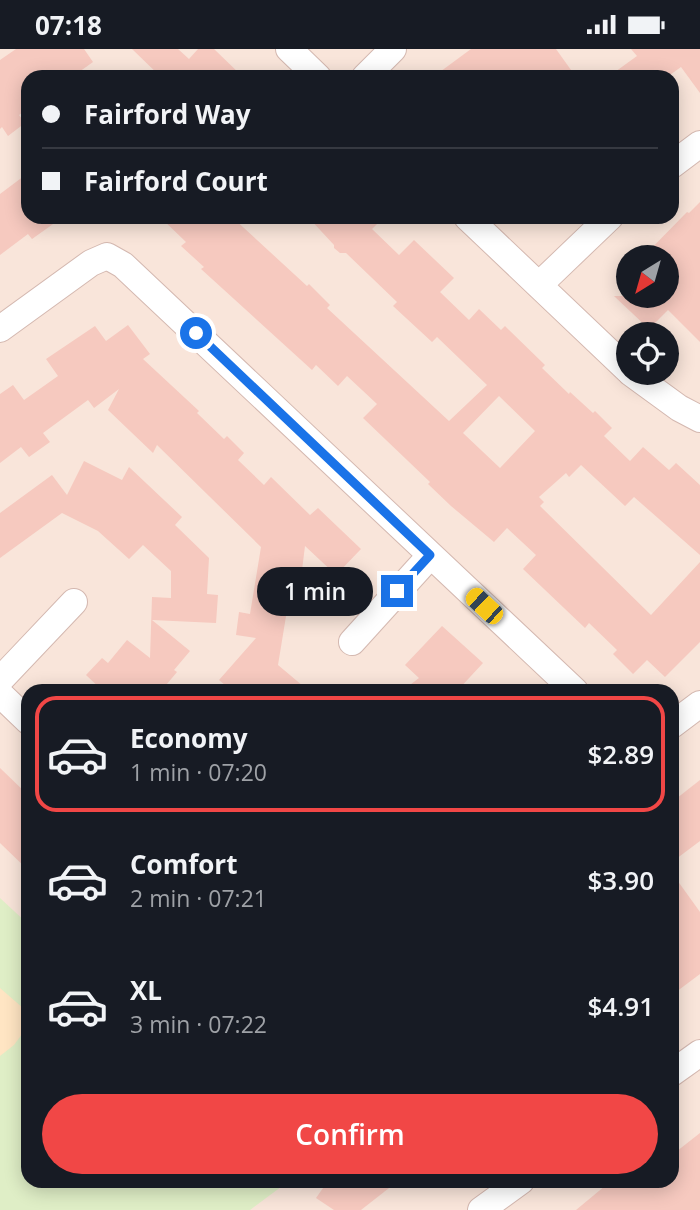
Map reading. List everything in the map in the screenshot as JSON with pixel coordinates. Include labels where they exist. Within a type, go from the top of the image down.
[{"type":"street","points":[[289,49],[311,70]]},
{"type":"street","points":[[372,70],[393,49]]},
{"type":"street","points":[[679,160],[700,144]]},
{"type":"street","points":[[474,224],[616,358]]},
{"type":"street","points":[[539,285],[603,224]]},
{"type":"street","points":[[0,329],[91,263],[107,256],[138,277],[568,684]]},
{"type":"street","points":[[649,385],[679,408],[700,419]]},
{"type":"street","points":[[352,642],[430,555]]},
{"type":"street","points":[[0,680],[75,602]]},
{"type":"street","points":[[0,694],[21,714]]},
{"type":"street","points":[[679,720],[700,705]]},
{"type":"street","points":[[679,1068],[700,1053]]},
{"type":"street","points":[[481,1210],[511,1188]]},
{"type":"shaded area","points":[[0,49],[700,49],[700,1210],[0,1210]]},
{"type":"green space","points":[[0,898],[21,918],[21,1188],[280,1188],[250,1210],[0,1210]]},
{"type":"sand","points":[[0,988],[21,1006],[21,1036],[0,1056]]},
{"type":"building","points":[[16,49],[84,49],[93,62],[82,70],[21,70],[21,126],[8,136],[2,127],[0,129],[0,60]]},
{"type":"building","points":[[132,49],[178,49],[189,59],[198,49],[214,49],[236,70],[154,70]]},
{"type":"building","points":[[471,49],[556,49],[571,70],[442,70]]},
{"type":"building","points":[[631,49],[700,49],[700,93],[681,67],[677,70],[618,70],[637,56]]},
{"type":"building","points":[[21,178],[21,224],[53,224],[32,239],[28,234],[0,255],[0,194]]},
{"type":"building","points":[[700,202],[700,342],[668,310],[656,322],[642,322],[627,308],[679,308],[679,245],[655,245],[675,224],[679,224],[679,220]]},
{"type":"building","points":[[167,224],[240,224],[307,286],[309,284],[330,305],[327,308],[449,421],[487,385],[437,337],[432,342],[393,306],[397,302],[346,253],[340,253],[334,248],[314,224],[377,224],[372,229],[399,255],[414,240],[454,278],[440,292],[469,320],[479,309],[501,330],[505,326],[545,365],[542,368],[569,394],[570,392],[593,413],[595,411],[612,428],[604,436],[630,461],[643,447],[669,470],[676,463],[700,485],[700,555],[634,497],[625,506],[581,465],[569,477],[566,473],[539,497],[544,502],[540,506],[651,615],[700,562],[700,642],[665,677],[647,660],[633,674],[613,654],[617,650],[589,623],[585,628],[523,569],[536,555],[507,528],[494,542],[451,506],[428,484],[430,482],[363,418],[377,404],[347,376],[338,386],[316,365],[312,370],[201,269],[204,267],[181,246],[186,242]],"holes":[[[499,396],[535,431],[500,468],[463,433]]]},
{"type":"building","points":[[128,325],[150,354],[143,359],[199,411],[197,413],[224,439],[227,436],[244,453],[238,460],[264,485],[271,477],[310,515],[318,508],[361,549],[336,575],[305,546],[300,586],[294,589],[293,599],[289,598],[278,665],[301,684],[224,684],[219,680],[256,638],[236,635],[239,612],[250,614],[261,547],[157,445],[153,453],[108,410],[119,389],[94,408],[88,400],[43,433],[50,442],[29,457],[21,447],[0,463],[0,394],[13,385],[24,400],[58,376],[46,359],[95,326],[106,341]]},
{"type":"building","points":[[84,461],[122,480],[129,467],[182,517],[175,525],[209,558],[207,594],[218,595],[216,623],[152,620],[190,651],[174,670],[177,672],[167,684],[96,684],[86,675],[102,658],[108,663],[127,640],[150,658],[152,597],[171,598],[171,571],[143,545],[129,559],[98,531],[62,513],[0,558],[0,513],[52,475],[67,495]]},
{"type":"building","points":[[442,626],[483,663],[464,684],[411,684],[419,678],[405,665]]},
{"type":"building","points":[[0,768],[21,788],[21,863],[0,843]]},
{"type":"building","points":[[700,780],[700,841],[679,857],[679,796]]},
{"type":"building","points":[[679,883],[700,912],[700,974],[679,990]]},
{"type":"building","points":[[700,1133],[700,1210],[576,1210],[603,1188],[679,1188],[679,1150]]},
{"type":"building","points":[[323,1188],[389,1188],[361,1210],[334,1210],[316,1198]]},
{"type":"route","points":[[196,333],[430,555],[397,591]]}]
